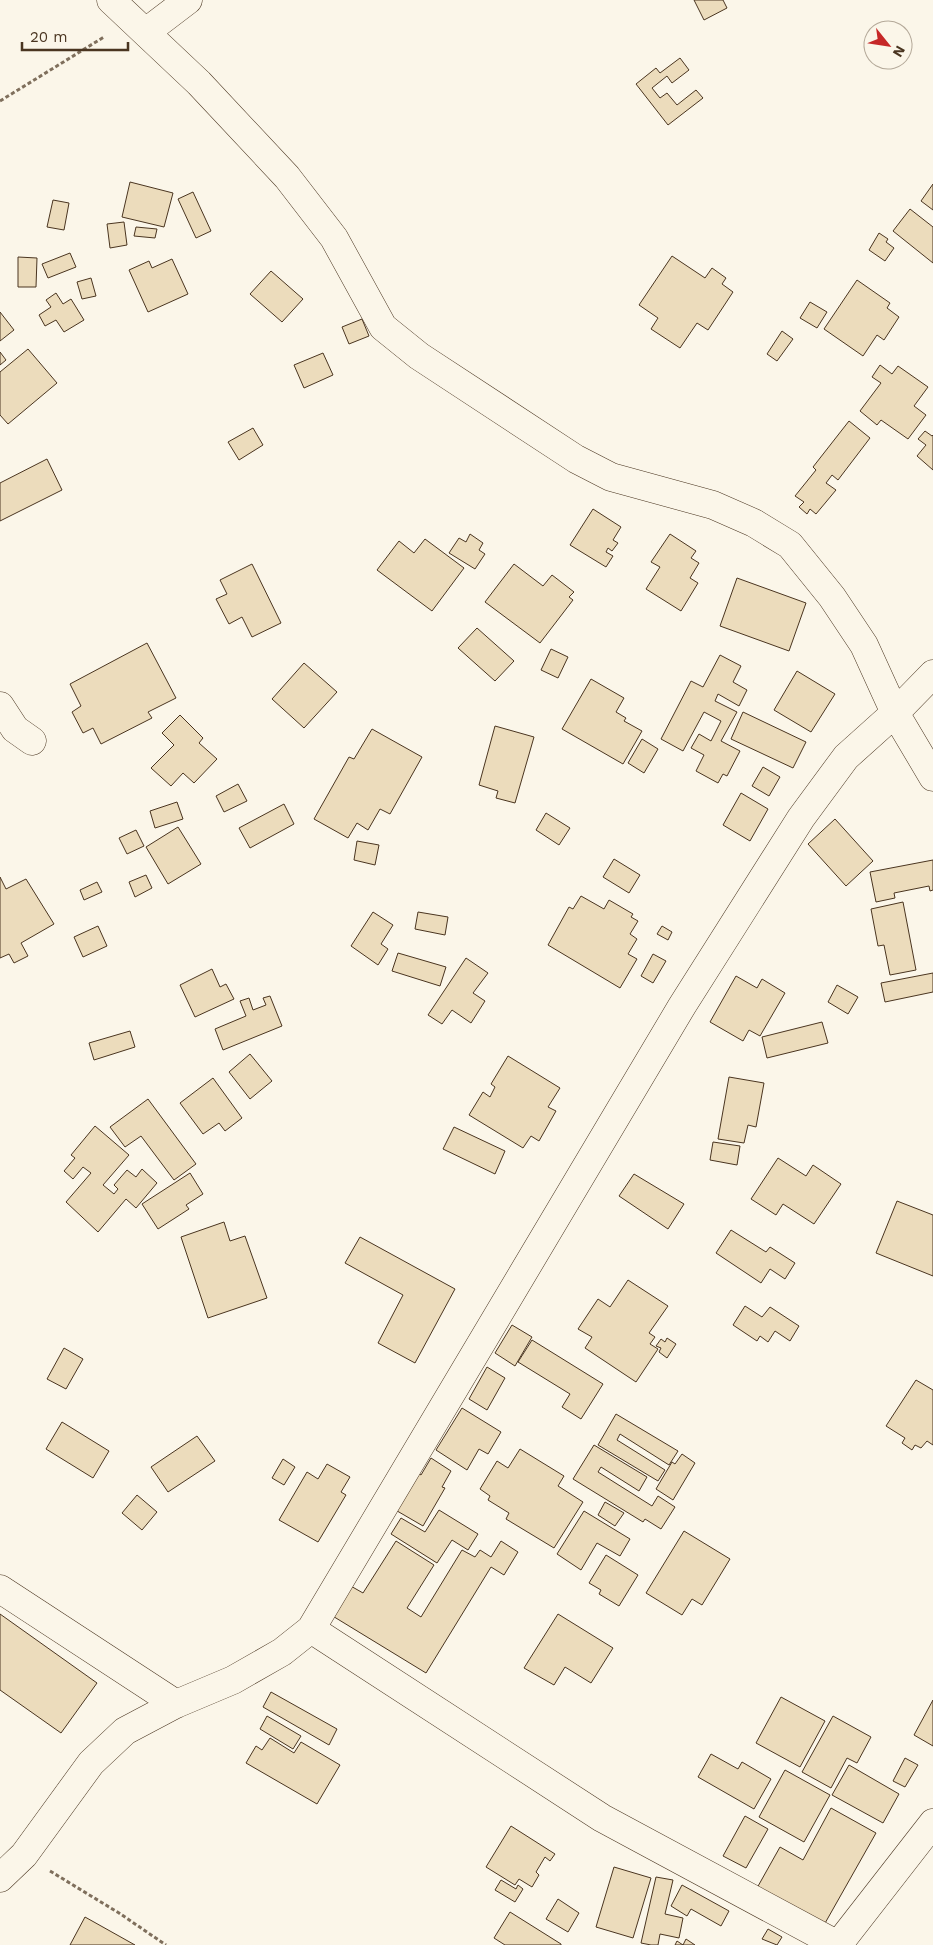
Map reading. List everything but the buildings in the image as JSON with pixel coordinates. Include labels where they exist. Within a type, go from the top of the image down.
[{"type":"street","points":[[111,0],[199,83],[287,177],[334,238],[384,327],[419,356],[610,477],[713,505],[754,523],[790,545],[832,597],[864,645],[895,712],[933,777]]},
{"type":"street","points":[[138,25],[188,0]]},
{"type":"street","points":[[0,1878],[24,1855],[90,1763],[125,1731],[176,1704],[233,1680],[282,1652],[311,1629],[682,1006],[796,826],[846,757],[933,674]]},
{"type":"street","points":[[0,706],[14,729],[32,741]]},
{"type":"street","points":[[0,1589],[176,1704]]},
{"type":"street","points":[[311,1629],[602,1818],[838,1945],[933,1823]]},
{"type":"path","points":[[0,101],[87,49],[138,25]]},
{"type":"path","points":[[24,1855],[119,1913],[166,1945]]}]
